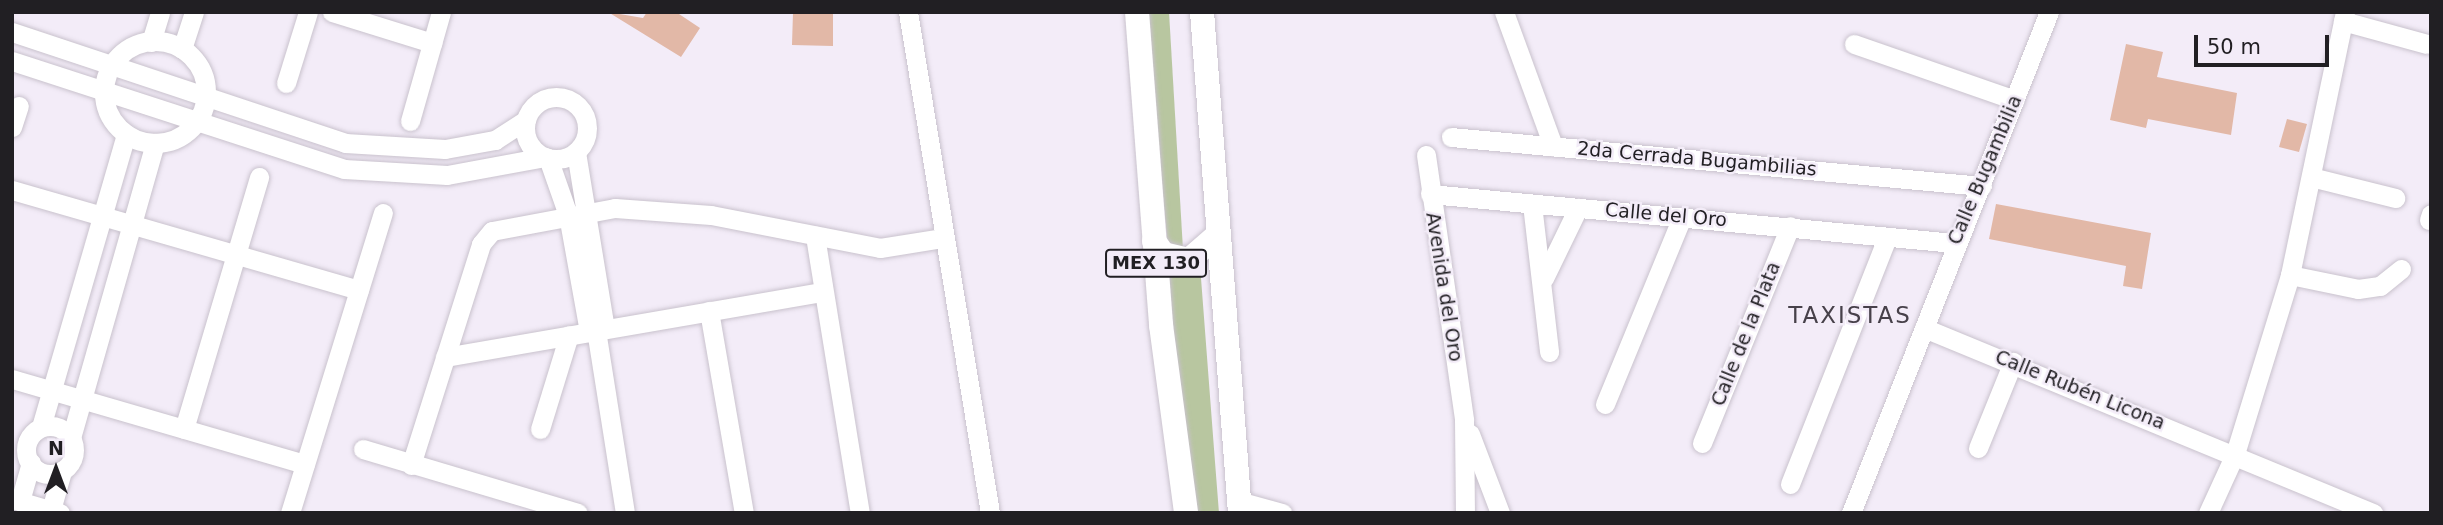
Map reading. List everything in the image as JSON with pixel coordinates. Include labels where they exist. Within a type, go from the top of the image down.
[{"type":"main road","name":"MEX 130","points":[[1137,12],[1154,241],[1186,513]]},
{"type":"main road","name":"MEX 130","points":[[1202,12],[1215,237],[1239,507]]},
{"type":"main road","points":[[1154,241],[1163,254],[1188,260],[1215,237]]},
{"type":"street","points":[[151,42],[160,12]]},
{"type":"street","points":[[182,49],[194,12]]},
{"type":"street","points":[[286,83],[308,12]]},
{"type":"street","points":[[332,12],[432,43]]},
{"type":"street","points":[[410,121],[441,12]]},
{"type":"street","points":[[908,12],[990,513]]},
{"type":"street","name":"2da Cerrada Bugambilias","points":[[1504,12],[1553,146],[1982,186]]},
{"type":"street","name":"Calle Bugambilia","points":[[1852,513],[1954,243],[1982,186],[2049,12]]},
{"type":"street","points":[[2208,513],[2235,454],[2290,275],[2344,17],[2427,44]]},
{"type":"street","points":[[12,32],[345,143],[392,150],[495,140],[526,120],[547,98],[568,99],[587,124],[576,152],[575,214],[625,513]]},
{"type":"street","points":[[151,42],[182,49],[200,66],[206,97],[197,121],[175,139],[155,142],[126,134],[112,119],[104,91],[112,66],[129,48],[151,42]]},
{"type":"street","points":[[1854,44],[2015,100]]},
{"type":"street","points":[[12,61],[344,169],[393,176],[447,175],[576,152]]},
{"type":"street","points":[[12,127],[19,106]]},
{"type":"street","points":[[526,120],[527,139],[546,158],[575,214]]},
{"type":"street","points":[[126,134],[41,427],[27,443],[31,463],[16,500],[55,511],[62,471],[74,456],[71,438],[155,142]]},
{"type":"street","points":[[1451,137],[1553,146]]},
{"type":"street","name":"Avenida del Oro","points":[[1426,155],[1464,420],[1465,513]]},
{"type":"street","points":[[184,429],[259,177]]},
{"type":"street","points":[[2311,177],[2395,198]]},
{"type":"street","points":[[12,190],[359,290]]},
{"type":"street","name":"Calle del Oro","points":[[1430,194],[1954,243]]},
{"type":"street","points":[[1532,204],[1544,278],[1549,352]]},
{"type":"street","points":[[1544,278],[1578,208]]},
{"type":"street","points":[[411,465],[486,236],[575,214],[654,209],[880,248],[943,238]]},
{"type":"street","points":[[290,513],[383,213]]},
{"type":"street","points":[[1605,404],[1682,217]]},
{"type":"street","name":"Calle de la Plata","points":[[1702,443],[1790,226]]},
{"type":"street","points":[[815,236],[821,292],[860,513]]},
{"type":"street","points":[[1790,484],[1895,239]]},
{"type":"street","name":"Calle del Oro","points":[[1895,239],[1945,267]]},
{"type":"street","points":[[2290,275],[2358,289],[2380,286],[2401,269]]},
{"type":"street","points":[[445,357],[821,292]]},
{"type":"street","points":[[709,311],[744,513]]},
{"type":"street","name":"Calle Rubén Licona","points":[[1924,328],[2373,513]]},
{"type":"street","points":[[540,429],[569,335]]},
{"type":"street","points":[[1978,448],[2012,362]]},
{"type":"street","points":[[12,379],[305,464]]},
{"type":"street","name":"Avenida del Oro","points":[[1464,420],[1500,513]]},
{"type":"street","points":[[41,427],[57,426],[71,438]]},
{"type":"street","points":[[363,449],[518,505],[578,513]]},
{"type":"street","points":[[31,463],[48,474],[62,471]]},
{"type":"street","points":[[1239,507],[1282,513]]},
{"type":"green space","points":[[1145,12],[1169,12],[1183,250],[1168,247]]},
{"type":"green space","points":[[1200,265],[1219,513],[1191,513],[1167,271]]},
{"type":"building","points":[[608,12],[643,18],[647,12],[676,12],[700,28],[681,57]]},
{"type":"building","points":[[793,12],[833,12],[833,46],[792,45]]},
{"type":"building","points":[[2126,44],[2163,52],[2157,77],[2237,93],[2231,135],[2148,119],[2146,128],[2110,120]]},
{"type":"building","points":[[2287,119],[2307,124],[2299,152],[2279,147]]},
{"type":"building","points":[[1996,204],[2151,233],[2142,289],[2123,286],[2126,266],[1989,239]]},
{"type":"district","name":"TAXISTAS","points":[[1850,315]]}]
